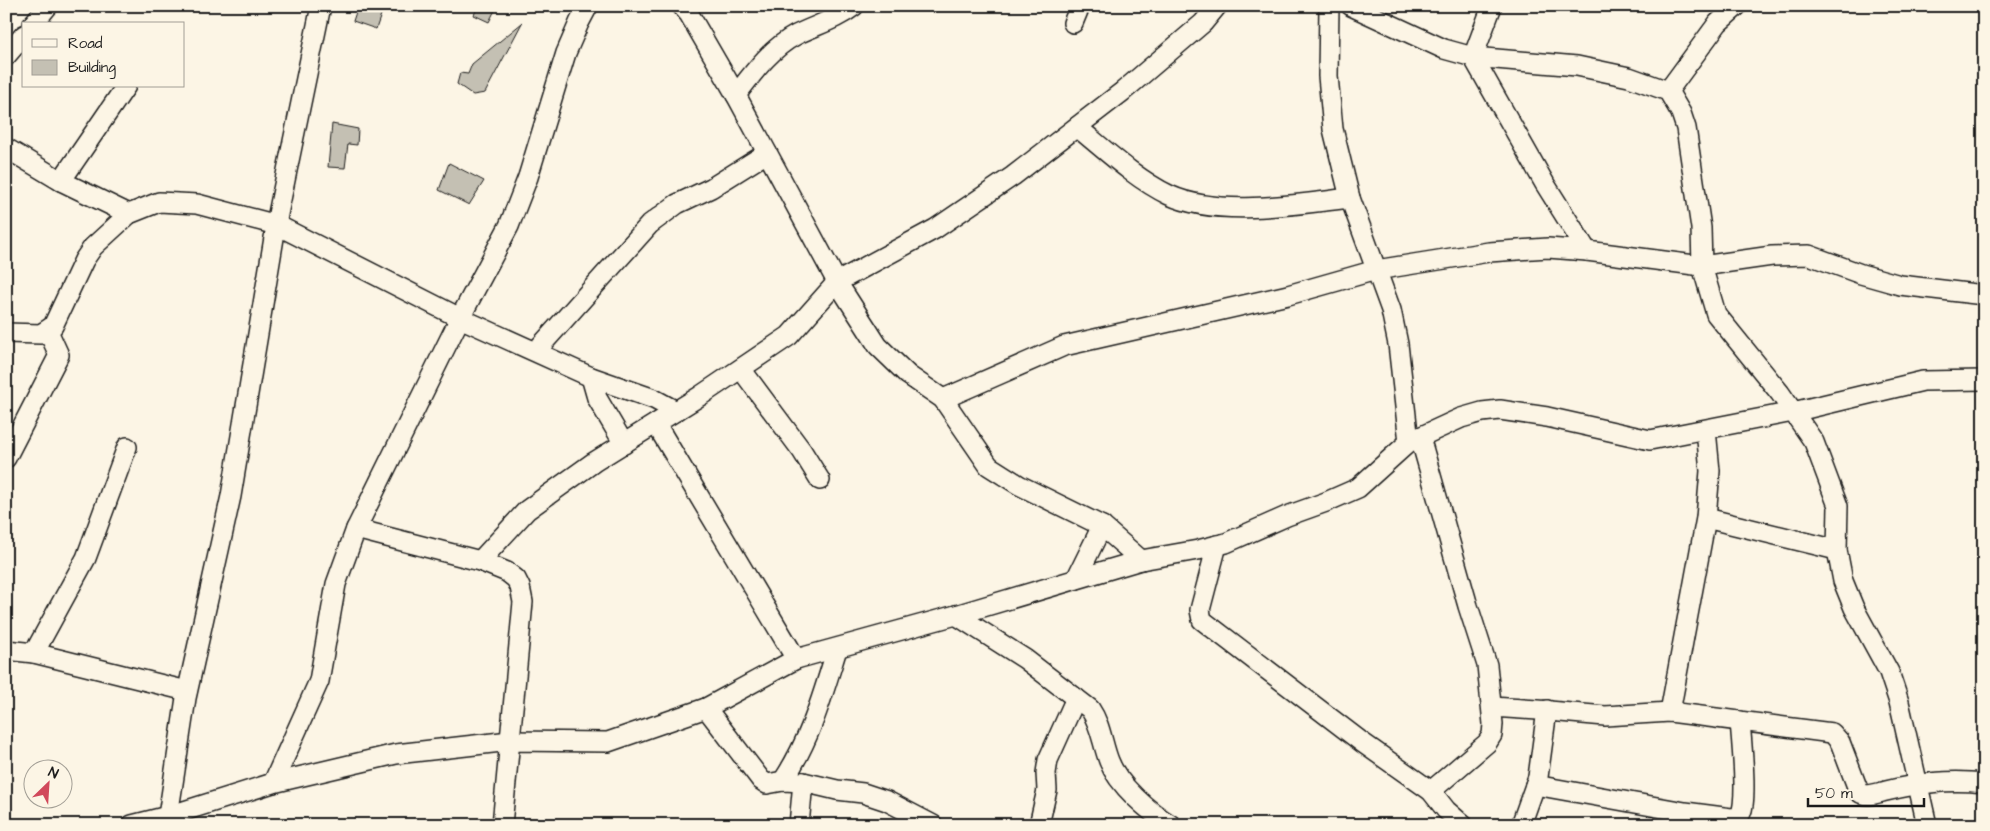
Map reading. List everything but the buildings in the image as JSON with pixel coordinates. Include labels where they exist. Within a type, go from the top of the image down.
[{"type":"street","points":[[35,22],[48,6]]},
{"type":"street","points":[[166,820],[187,690],[231,496],[277,225],[321,6]]},
{"type":"street","points":[[273,783],[319,681],[336,584],[356,530],[460,318],[509,226],[528,177],[566,53],[588,6]]},
{"type":"street","points":[[682,6],[689,14],[736,95],[837,282],[878,346],[908,375],[943,399],[989,466],[1019,484],[1102,526],[1142,560]]},
{"type":"street","points":[[736,95],[764,61],[795,36],[841,16],[854,6]]},
{"type":"street","points":[[480,561],[527,510],[789,336],[837,282],[935,229],[1013,176],[1077,127],[1203,23],[1217,6]]},
{"type":"street","points":[[1328,6],[1328,76],[1333,129],[1350,198],[1391,310],[1414,440],[1487,665],[1492,707],[1492,735],[1488,743],[1430,791]]},
{"type":"street","points":[[1492,6],[1474,57],[1545,184],[1587,251]]},
{"type":"street","points":[[1668,91],[1718,23],[1736,6]]},
{"type":"street","points":[[1355,7],[1444,49],[1474,57],[1577,66],[1629,77],[1668,91],[1681,113],[1686,128],[1701,228],[1702,266],[1716,314],[1793,412],[1814,442],[1833,488],[1838,506],[1838,550],[1843,581],[1854,608],[1889,672],[1899,702],[1927,825]]},
{"type":"street","points":[[6,56],[22,37]]},
{"type":"street","points":[[62,181],[125,88]]},
{"type":"street","points":[[1077,127],[1152,185],[1170,195],[1199,205],[1242,208],[1350,198]]},
{"type":"street","points":[[6,148],[62,181],[129,214]]},
{"type":"street","points":[[536,351],[650,224],[677,204],[711,188],[767,153]]},
{"type":"street","points":[[6,333],[41,334],[48,331],[61,312],[84,260],[93,247],[129,214],[159,202],[197,204],[277,225],[460,318],[591,377],[654,399],[676,411]]},
{"type":"street","points":[[943,399],[1064,346],[1288,294],[1376,270],[1489,252],[1548,248],[1587,251],[1702,266],[1772,256],[1809,255],[1860,274],[1900,285],[1984,294]]},
{"type":"street","points":[[6,458],[60,355],[48,331]]},
{"type":"street","points":[[741,369],[802,451],[820,480]]},
{"type":"street","points":[[591,377],[597,398],[624,444]]},
{"type":"street","points":[[132,825],[166,820],[273,783],[396,754],[510,740],[608,742],[706,708],[796,659],[956,615],[1142,560],[1217,545],[1358,488],[1414,440],[1461,418],[1482,412],[1500,410],[1547,417],[1650,440],[1793,412],[1923,381],[1984,380]]},
{"type":"street","points":[[656,424],[796,659]]},
{"type":"street","points":[[1670,712],[1706,518],[1710,471],[1706,430]]},
{"type":"street","points":[[34,653],[86,558],[127,447]]},
{"type":"street","points":[[1706,518],[1838,550]]},
{"type":"street","points":[[1076,579],[1102,526]]},
{"type":"street","points":[[356,530],[480,561],[507,572],[516,579],[520,587],[523,602],[502,825]]},
{"type":"street","points":[[1217,545],[1200,610],[1202,620],[1363,743],[1430,791],[1446,810],[1463,825]]},
{"type":"street","points":[[956,615],[1025,659],[1090,709],[1097,719],[1113,771],[1145,806],[1167,824]]},
{"type":"street","points":[[783,780],[804,747],[814,723],[837,649]]},
{"type":"street","points":[[6,650],[34,653],[187,690]]},
{"type":"street","points":[[1045,823],[1048,760],[1076,698]]},
{"type":"street","points":[[1492,707],[1605,716],[1670,712],[1834,735],[1840,742],[1859,792],[1862,795],[1874,794],[1918,783],[1984,783]]},
{"type":"street","points":[[706,708],[761,780],[767,784],[783,780],[803,782],[871,796],[913,813],[933,825]]},
{"type":"street","points":[[1522,825],[1538,777],[1548,710]]},
{"type":"street","points":[[1535,785],[1684,812],[1731,818],[1738,817],[1741,814],[1745,798],[1740,721]]},
{"type":"street","points":[[799,825],[803,782]]}]
